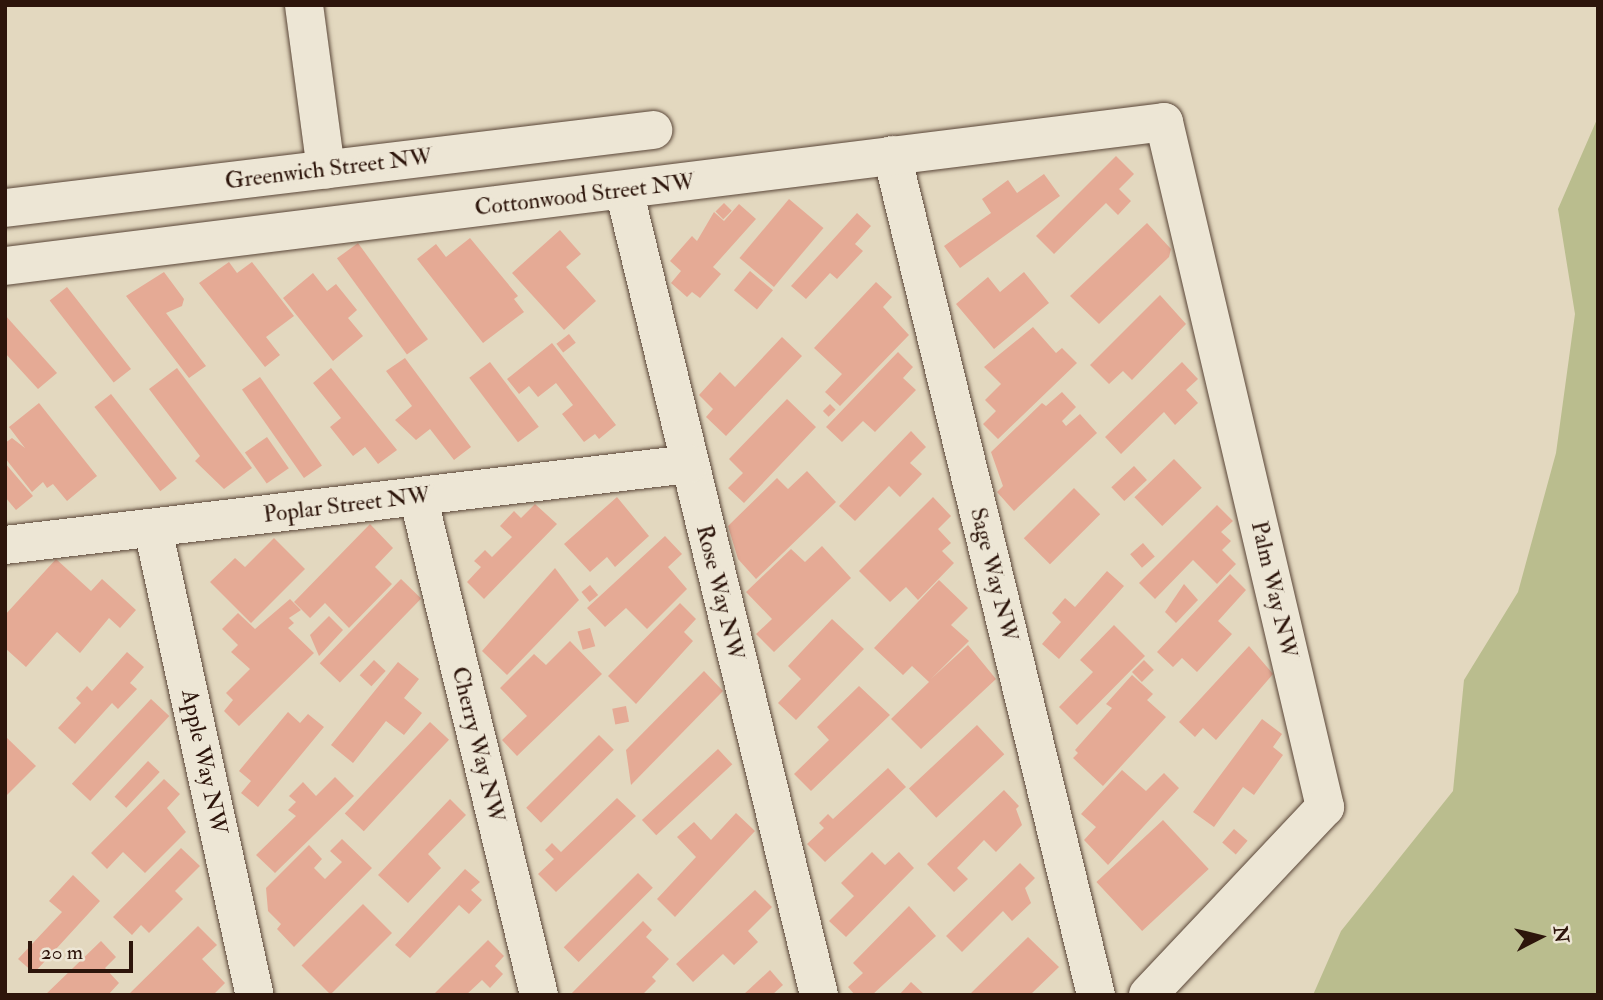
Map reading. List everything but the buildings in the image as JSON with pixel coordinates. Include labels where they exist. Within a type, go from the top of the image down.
[{"type":"street","points":[[304,5],[327,170]]},
{"type":"street","name":"Cottonwood Street NW","points":[[5,266],[1164,122]]},
{"type":"street","name":"Palm Way NW","points":[[1148,995],[1325,807],[1164,122]]},
{"type":"street","name":"Greenwich Street NW","points":[[5,208],[653,130]]},
{"type":"street","name":"Sage Way NW","points":[[892,155],[1096,995]]},
{"type":"street","name":"Rose Way NW","points":[[624,190],[819,995]]},
{"type":"street","name":"Poplar Street NW","points":[[5,545],[689,464]]},
{"type":"street","name":"Cherry Way NW","points":[[418,496],[539,995]]},
{"type":"street","name":"Apple Way NW","points":[[153,529],[255,995]]},
{"type":"green space","points":[[1598,117],[1598,995],[1313,995],[1341,931],[1453,791],[1464,680],[1518,592],[1556,453],[1575,314],[1558,209]]}]
